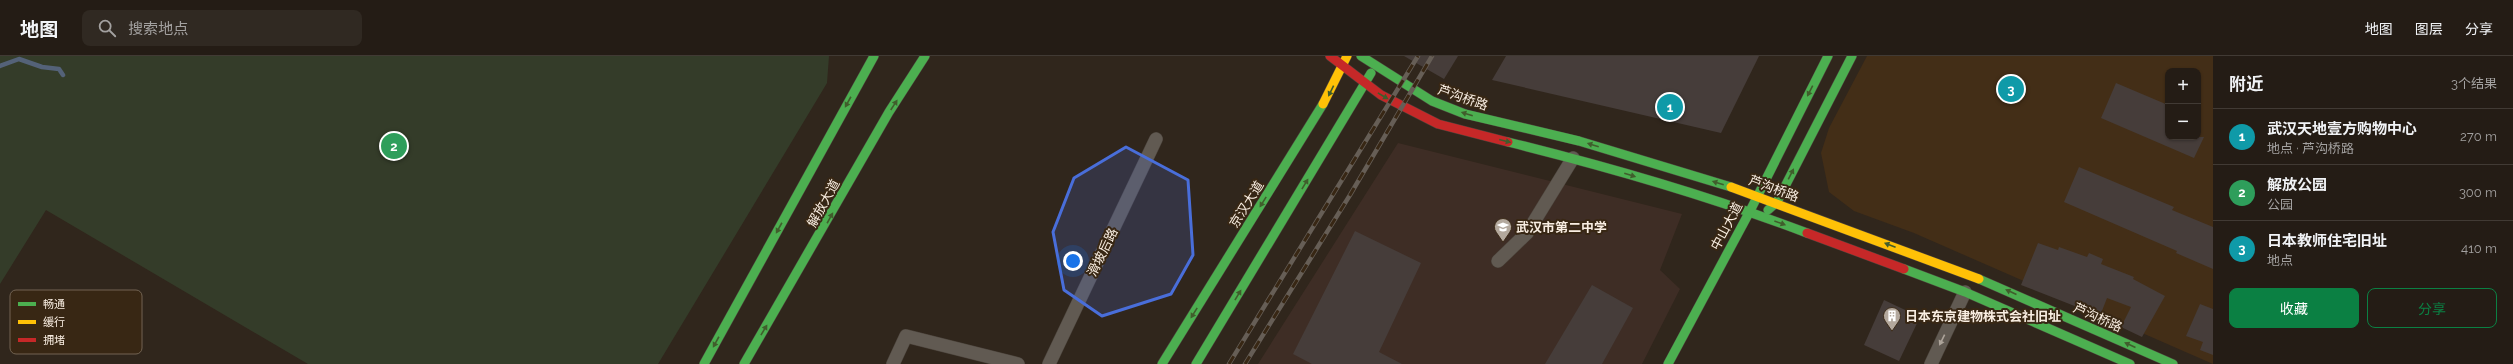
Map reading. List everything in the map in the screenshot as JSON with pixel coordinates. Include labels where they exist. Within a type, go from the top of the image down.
[{"type":"main road","name":"解放大道","points":[[704,364],[874,56]]},
{"type":"main road","name":"解放大道","points":[[744,364],[810,252],[889,112],[925,56]]},
{"type":"main road","points":[[1330,56],[1365,84],[1411,112],[1438,124],[1573,158],[1750,211],[1965,292],[2130,364]]},
{"type":"main road","name":"京汉大道","points":[[1162,364],[1328,97],[1347,56]]},
{"type":"main road","name":"芦沟桥路","points":[[1361,56],[1432,100],[1465,114],[1579,141],[1757,194],[1999,287],[2167,363]]},
{"type":"main road","points":[[1196,364],[1365,84],[1380,56]]},
{"type":"main road","name":"中山大道","points":[[1668,364],[1750,211],[1757,194],[1828,56]]},
{"type":"main road","name":"中山大道","points":[[1760,215],[1777,202],[1852,56]]},
{"type":"street","name":"滑坡后路","points":[[1049,364],[1156,139]]},
{"type":"street","points":[[1498,261],[1527,233],[1573,158]]},
{"type":"street","points":[[1931,364],[1965,292]]},
{"type":"street","points":[[893,364],[906,336],[1018,364]]},
{"type":"highlighted area","points":[[1126,147],[1188,180],[1193,255],[1171,294],[1102,316],[1064,290],[1053,232],[1074,178]]},
{"type":"shaded area","points":[[1867,56],[2213,56],[2213,364],[1914,233],[1854,211],[1829,192],[1821,153],[1829,128]]},
{"type":"shaded area","name":"武汉市第二中学","points":[[1398,143],[1682,214],[1660,270],[1680,289],[1642,364],[1258,364]]},
{"type":"green space","points":[[0,56],[829,56],[827,83],[658,364],[308,364],[46,210],[0,284]]},
{"type":"building","points":[[1404,56],[1458,56],[1444,79]]},
{"type":"building","points":[[1506,56],[1759,56],[1721,133],[1492,80]]},
{"type":"building","points":[[2116,83],[2165,104],[2165,140],[2201,140],[2201,137],[2204,137],[2194,158],[2101,118]]},
{"type":"building","points":[[2079,167],[2174,207],[2172,210],[2213,227],[2213,269],[2176,253],[2177,251],[2064,202]]},
{"type":"building","points":[[1355,231],[1421,263],[1379,352],[1402,364],[1312,364],[1293,354]]},
{"type":"building","points":[[2038,243],[2058,250],[2059,247],[2087,257],[2089,253],[2103,259],[2101,264],[2134,277],[2133,279],[2165,296],[2142,337],[2121,327],[2131,307],[2107,298],[2100,316],[2021,285]]},
{"type":"building","points":[[1592,285],[1633,308],[1602,364],[1545,364]]},
{"type":"building","name":"日本东京建物株式会社旧址","points":[[1884,300],[1920,317],[1899,361],[1864,345]]},
{"type":"building","points":[[2200,304],[2213,309],[2213,355],[2200,350],[2203,342],[2186,336]]},
{"type":"waterway","points":[[0,66],[19,59],[42,67],[59,69],[63,75]]},
{"type":"railway","points":[[1229,364],[1418,56]]},
{"type":"railway","points":[[1245,364],[1350,195],[1432,56]]},
{"type":"traffic: fast","points":[[704,364],[874,56]]},
{"type":"traffic: fast","points":[[744,364],[889,112],[925,56]]},
{"type":"traffic: fast","points":[[1361,56],[1432,101],[1465,114],[1579,141],[1731,187]]},
{"type":"traffic: fast","points":[[1668,364],[1750,211],[1828,56]]},
{"type":"traffic: fast","points":[[1768,210],[1777,202],[1852,56]]},
{"type":"traffic: fast","points":[[1196,364],[1371,73]]},
{"type":"traffic: fast","points":[[1162,364],[1323,104]]},
{"type":"traffic: fast","points":[[1508,142],[1659,183],[1770,219],[1807,233]]},
{"type":"traffic: fast","points":[[1904,269],[1965,292],[2130,364]]},
{"type":"traffic: fast","points":[[1979,279],[2173,364]]},
{"type":"traffic: slow","points":[[1323,104],[1347,56]]},
{"type":"traffic: slow","points":[[1731,187],[1979,279]]},
{"type":"traffic: jam","points":[[1330,56],[1381,95],[1438,124],[1508,142]]},
{"type":"traffic: jam","points":[[1807,233],[1904,269]]},
{"type":"place","name":"日本教师住宅旧址","points":[[2011,89]]},
{"type":"place","name":"武汉天地壹方购物中心","points":[[1670,107]]},
{"type":"place","name":"解放公园","points":[[394,146]]},
{"type":"place","name":"武汉市第二中学","points":[[1503,242]]},
{"type":"place","name":"日本东京建物株式会社旧址","points":[[1892,331]]}]
